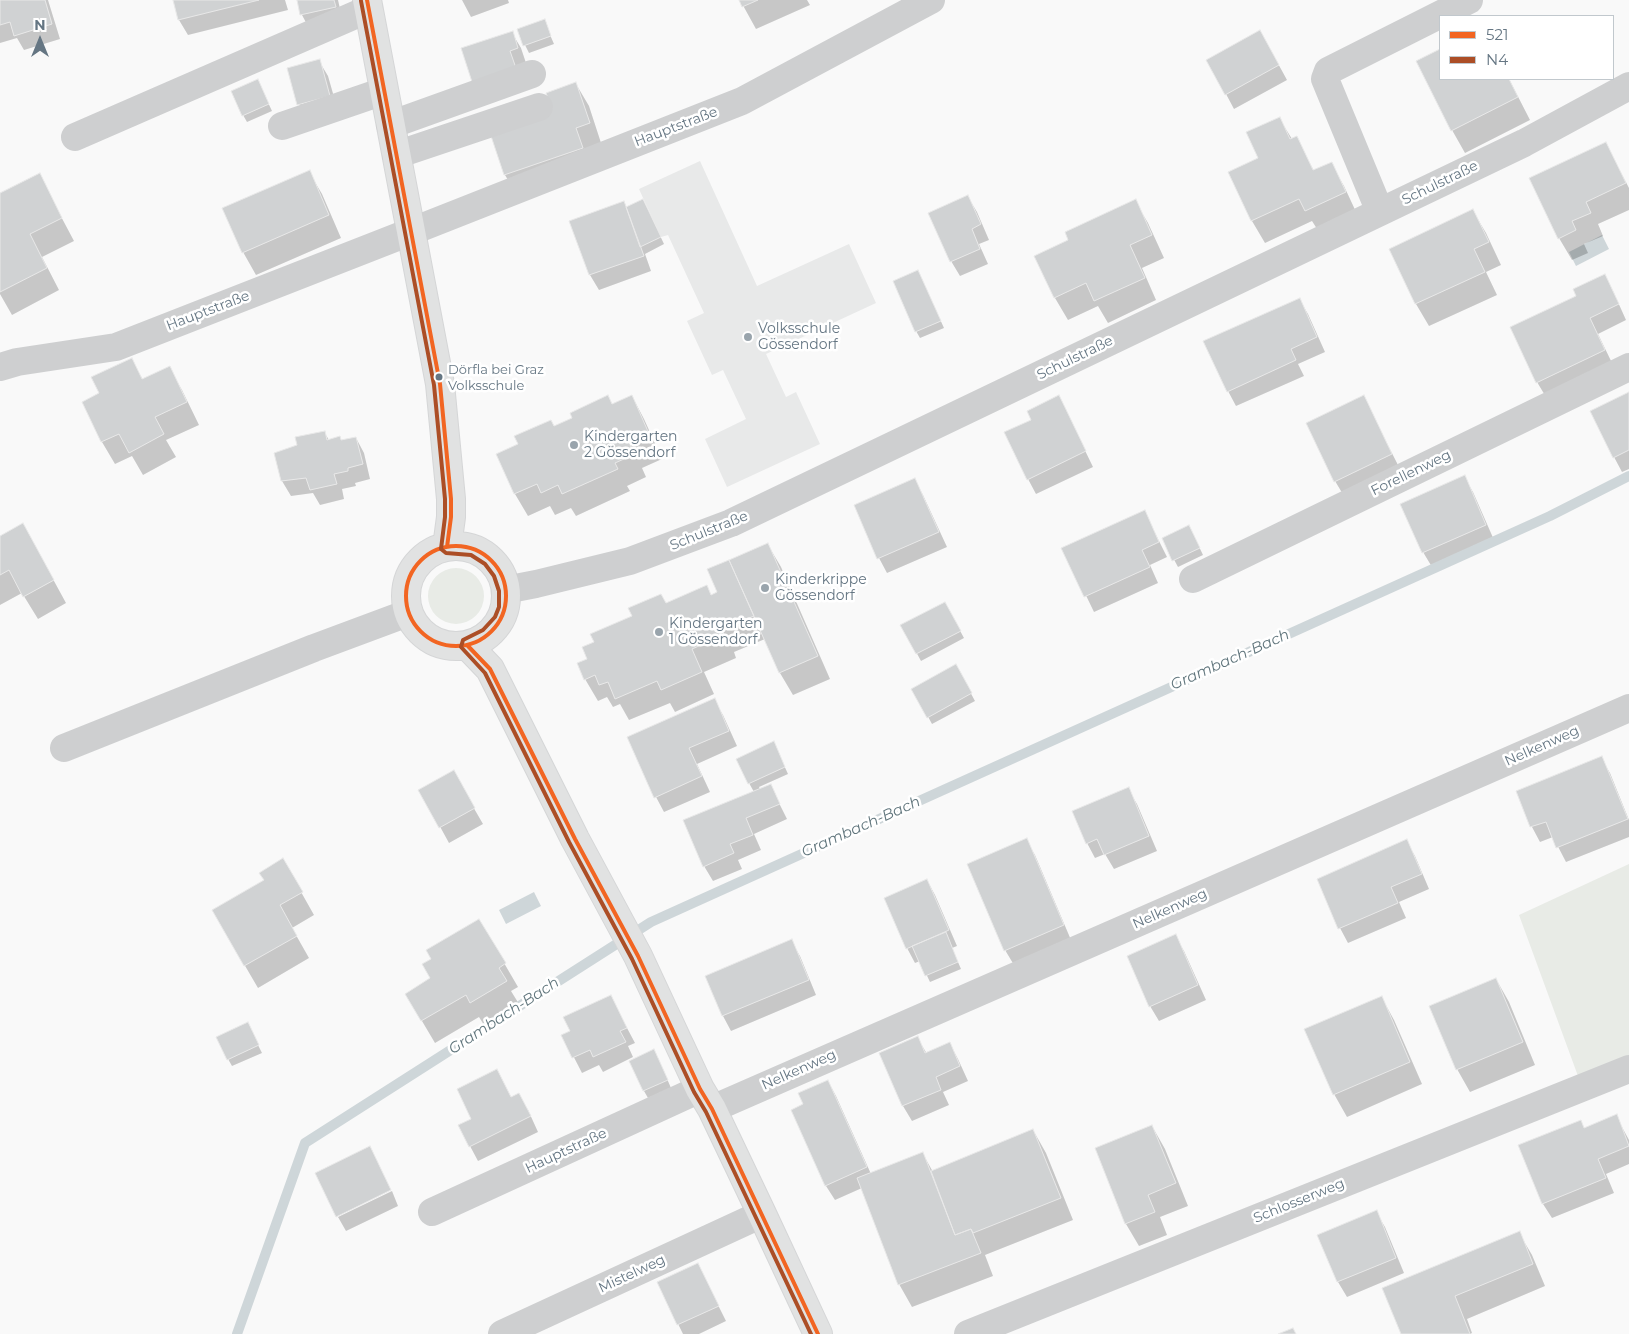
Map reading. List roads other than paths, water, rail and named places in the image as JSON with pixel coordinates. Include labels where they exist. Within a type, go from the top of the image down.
[{"type":"main road","points":[[368,4],[440,384],[451,499],[451,517],[446,547]]},
{"type":"main road","points":[[446,547],[473,549],[489,559],[500,572],[505,590],[505,608],[500,620],[487,635],[467,645],[458,646],[443,645],[424,636],[408,613],[405,599],[406,588],[415,567],[428,555],[446,547]]},
{"type":"main road","points":[[467,645],[490,669],[575,840],[638,956],[818,1334]]},
{"type":"street","name":"Hauptstraße","points":[[0,367],[17,362],[116,347],[410,232],[742,101],[931,0]]},
{"type":"street","points":[[1439,15],[1469,0]]},
{"type":"street","points":[[76,137],[368,4]]},
{"type":"street","points":[[1380,212],[1325,79],[1328,71],[1439,15]]},
{"type":"street","points":[[390,125],[532,74]]},
{"type":"street","name":"Schulstraße","points":[[505,590],[630,561],[731,524],[1524,142],[1629,86]]},
{"type":"street","points":[[282,126],[384,91]]},
{"type":"street","points":[[396,155],[539,107]]},
{"type":"street","name":"Forellenweg","points":[[1193,579],[1629,366]]},
{"type":"street","points":[[64,748],[314,648],[408,613]]},
{"type":"street","name":"Nelkenweg","points":[[706,1099],[1629,708]]},
{"type":"street","name":"Schlosserweg","points":[[968,1334],[1629,1069]]},
{"type":"street","name":"Hauptstraße","points":[[432,1212],[706,1099]]},
{"type":"street","name":"Mistelweg","points":[[502,1334],[762,1214]]},
{"type":"waterway","name":"Grambach-Bach","points":[[237,1334],[305,1143],[651,922],[1550,516],[1629,476]]},
{"type":"place","name":"Volksschule Gössendorf","points":[[748,337]]},
{"type":"place","name":"Dörfla bei Graz Volksschule","points":[[439,377]]},
{"type":"place","name":"Kindergarten 2 Gössendorf","points":[[574,445]]},
{"type":"place","name":"Kinderkrippe Gössendorf","points":[[765,588]]},
{"type":"place","name":"Kindergarten 1 Gössendorf","points":[[659,632]]}]
